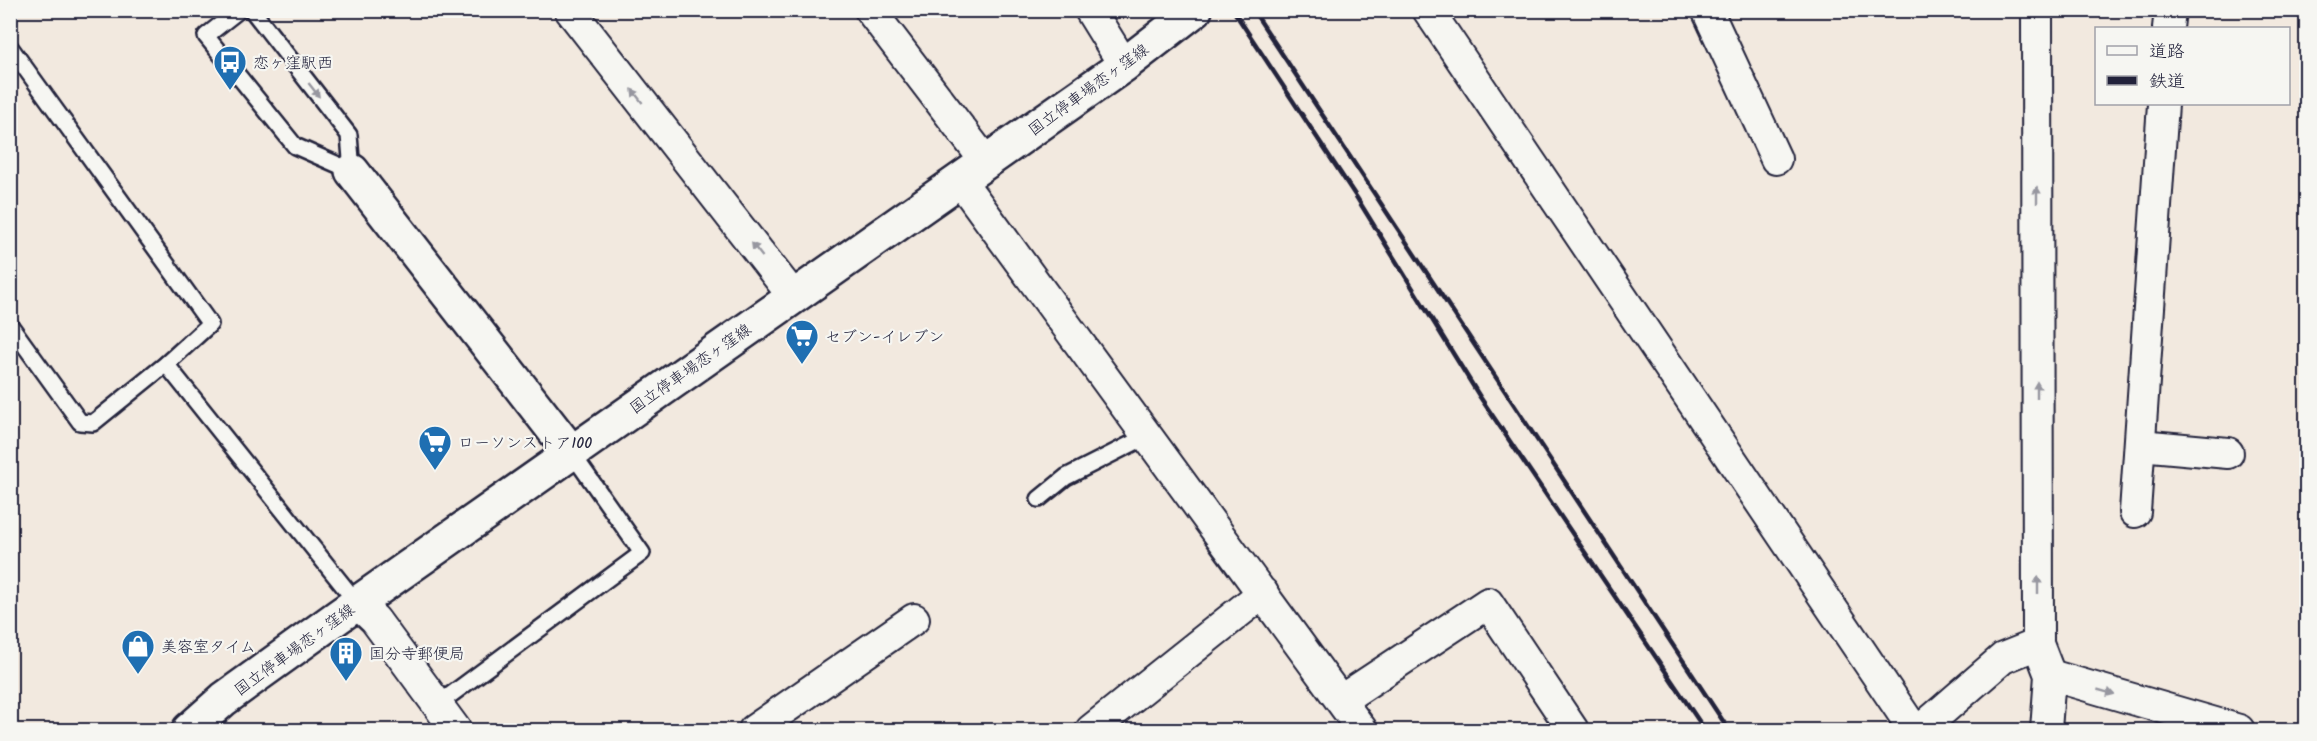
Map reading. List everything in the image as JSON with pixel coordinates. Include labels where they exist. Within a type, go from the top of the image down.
[{"type":"main road","name":"国立停車場恋ヶ窪線","points":[[189,730],[224,699],[357,603],[1124,65],[1195,10]]},
{"type":"main road","points":[[352,171],[571,452]]},
{"type":"street","points":[[570,10],[793,296]]},
{"type":"street","points":[[870,10],[1147,436],[1362,730]]},
{"type":"street","points":[[1090,10],[1124,65]]},
{"type":"street","points":[[1428,10],[1914,730]]},
{"type":"street","points":[[1707,10],[1776,159]]},
{"type":"street","points":[[2037,10],[2038,644],[2050,675],[2046,730]]},
{"type":"street","points":[[2168,27],[2170,10]]},
{"type":"street","points":[[2135,512],[2163,105]]},
{"type":"street","points":[[2140,445],[2228,453]]},
{"type":"street","points":[[1091,730],[1263,593]]},
{"type":"street","points":[[357,603],[375,620],[456,730]]},
{"type":"street","points":[[1341,700],[1488,603],[1573,730]]},
{"type":"street","points":[[754,730],[914,619]]},
{"type":"street","points":[[1920,730],[2002,658],[2038,644]]},
{"type":"street","points":[[2050,675],[2176,721],[2239,730]]},
{"type":"lane","points":[[239,10],[206,36],[295,146],[352,171],[349,135],[252,10]]},
{"type":"lane","points":[[10,47],[210,324],[166,364],[93,423],[80,422],[10,326]]},
{"type":"lane","points":[[166,364],[357,603]]},
{"type":"lane","points":[[1039,499],[1066,477],[1147,436]]},
{"type":"lane","points":[[437,705],[642,553],[571,452]]},
{"type":"railway","points":[[1233,10],[1357,198],[1480,397],[1705,730]]},
{"type":"railway","points":[[1253,10],[1729,730]]},
{"type":"place","name":"恋ヶ窪駅西","points":[[230,91]]},
{"type":"place","name":"セブン-イレブン","points":[[802,365]]},
{"type":"place","name":"ローソンストア100","points":[[435,471]]},
{"type":"place","name":"美容室タイム","points":[[138,675]]},
{"type":"place","name":"国分寺郵便局","points":[[346,682]]}]
